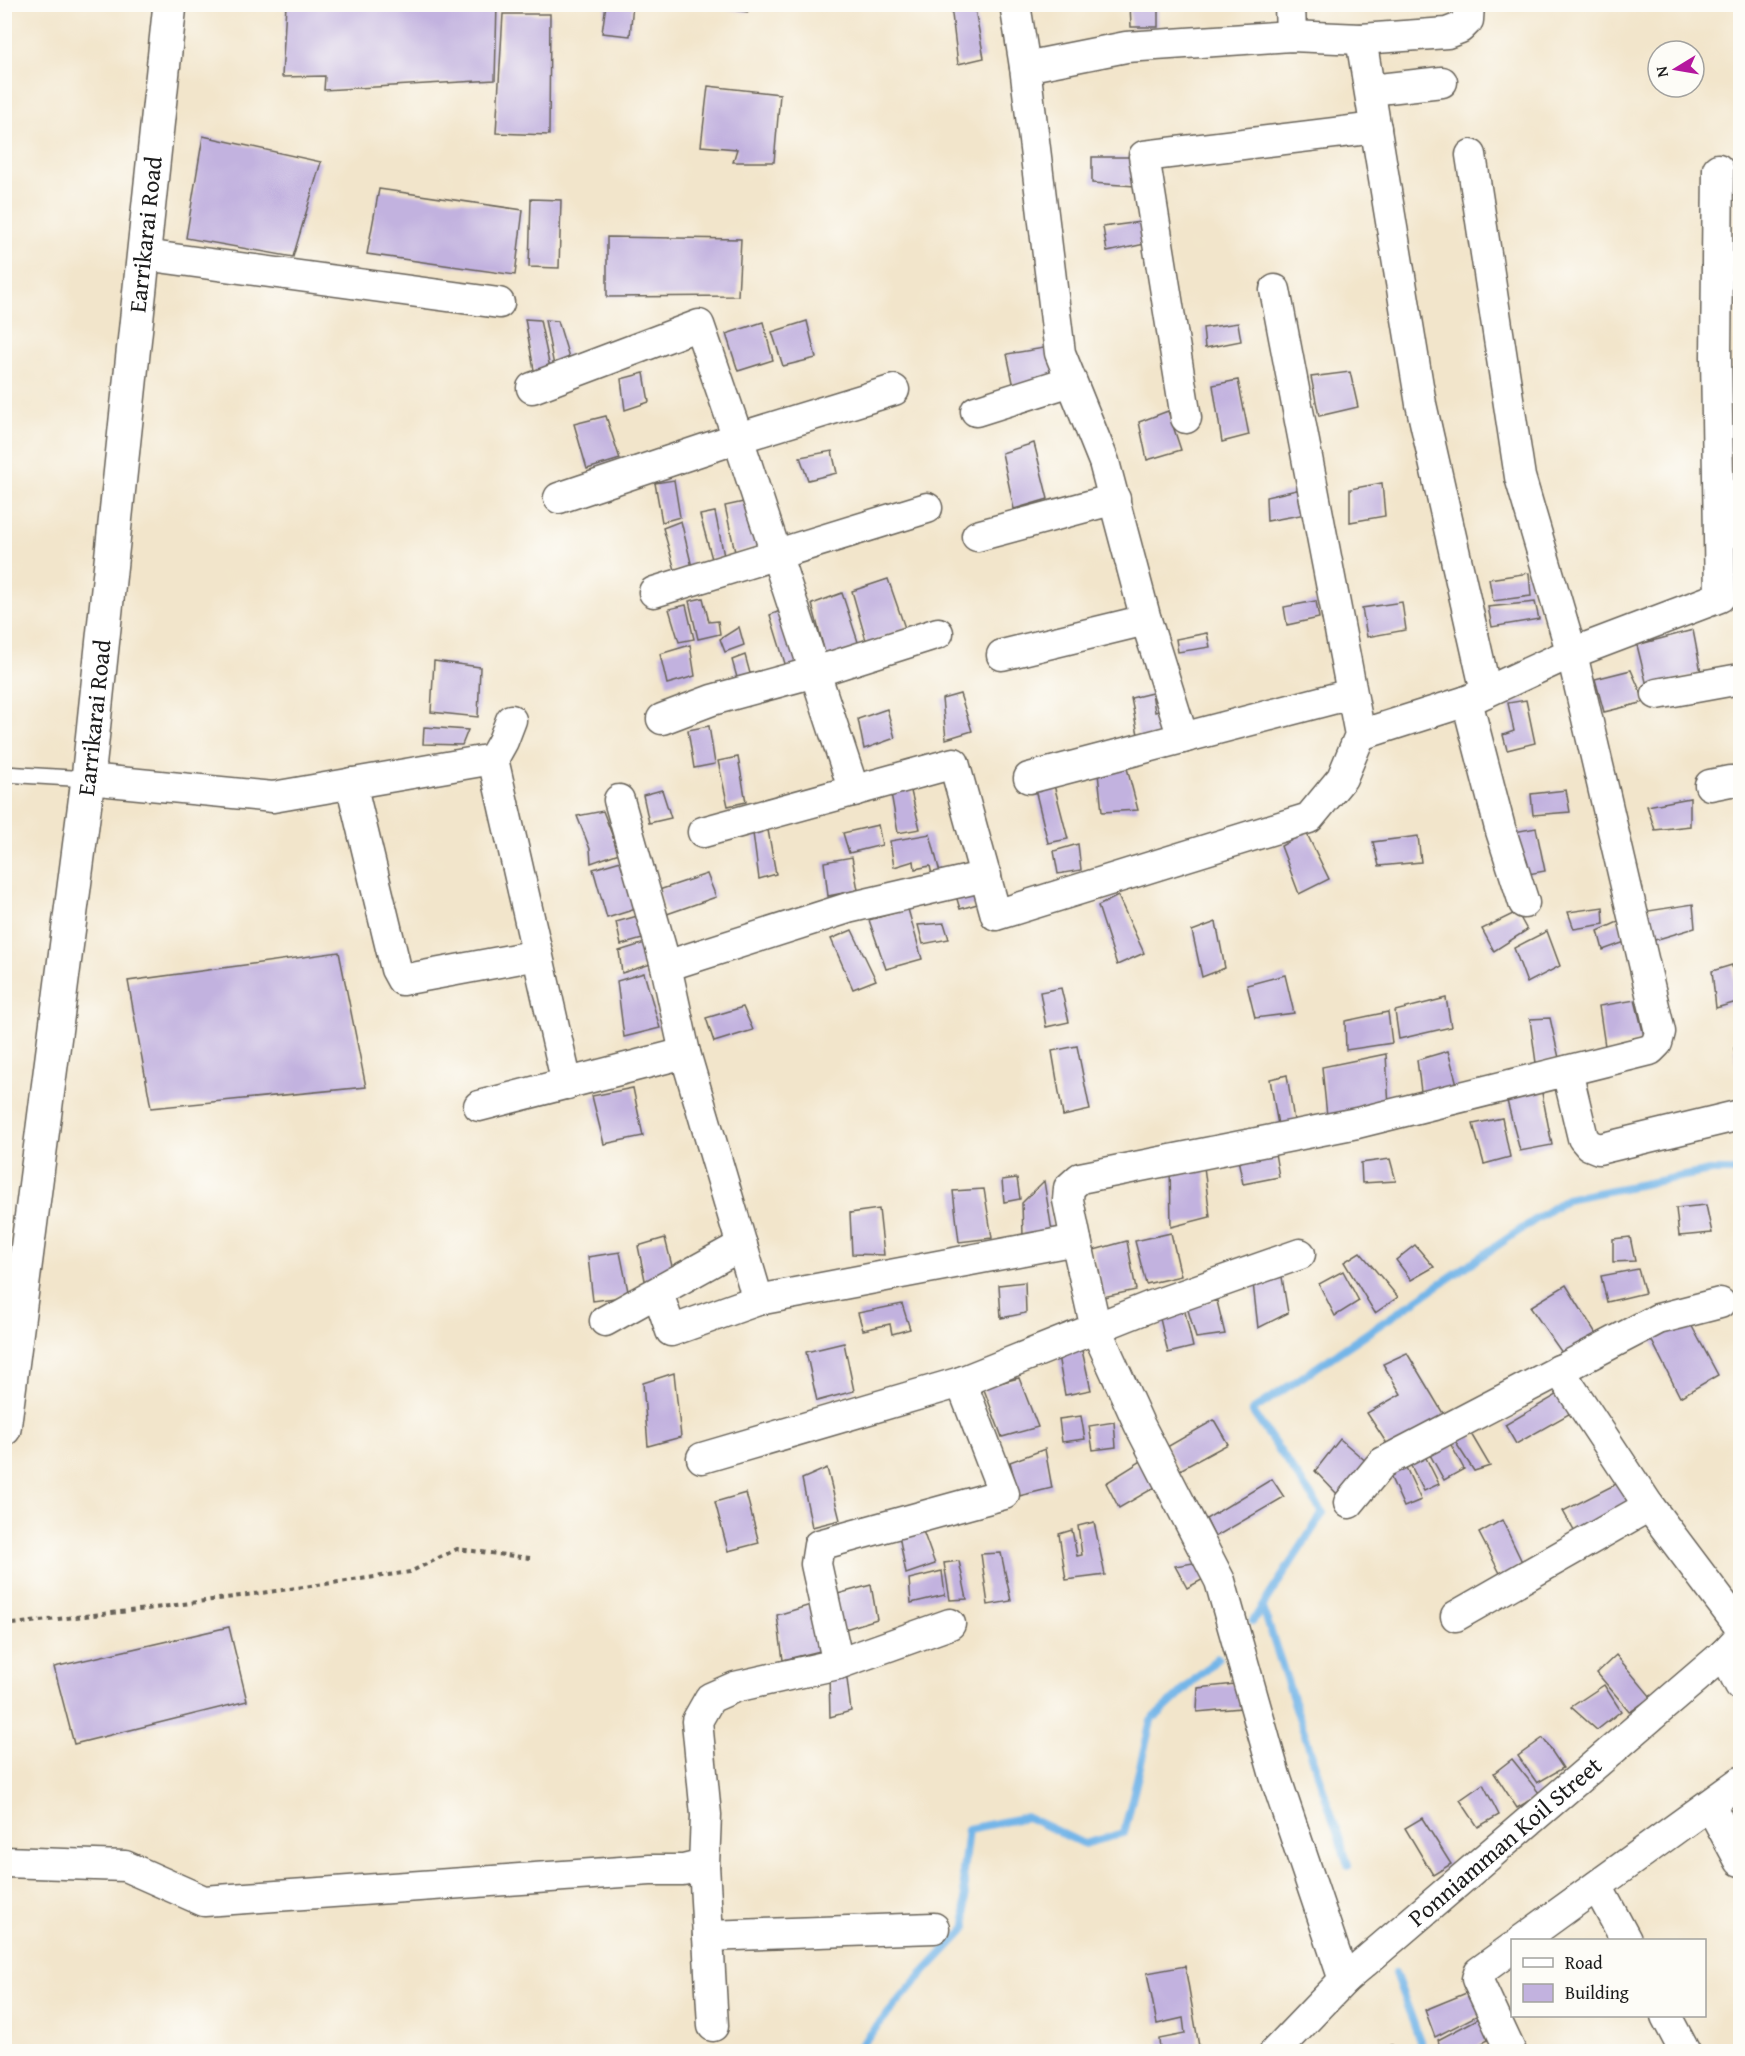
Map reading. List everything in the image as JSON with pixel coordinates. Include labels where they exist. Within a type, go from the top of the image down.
[{"type":"main road","name":"Earrikarai Road","points":[[4,1429],[6,1395],[88,779],[170,4]]},
{"type":"street","points":[[1015,4],[1025,67],[1060,352],[1104,462],[1146,620],[1183,738]]},
{"type":"street","points":[[1290,4],[1291,36]]},
{"type":"street","points":[[1025,67],[1126,47],[1291,36],[1362,39],[1447,33],[1460,28],[1468,21],[1469,4]]},
{"type":"street","points":[[1362,39],[1420,404],[1500,828],[1524,903]]},
{"type":"street","points":[[1370,90],[1442,82]]},
{"type":"street","points":[[1186,418],[1144,156],[1376,128]]},
{"type":"street","points":[[1344,1980],[1275,1776],[1220,1581],[1139,1424],[1096,1329],[1068,1200],[1069,1188],[1080,1178],[1357,1123],[1650,1050],[1657,1043],[1660,1032],[1572,654],[1520,477],[1471,155]]},
{"type":"street","points":[[1360,735],[1477,697],[1572,654],[1730,595],[1716,357],[1718,170]]},
{"type":"street","points":[[144,255],[499,303]]},
{"type":"street","points":[[703,832],[954,763],[996,915],[1310,818],[1342,778],[1360,735],[1275,290]]},
{"type":"street","points":[[532,388],[699,325],[854,791]]},
{"type":"street","points":[[976,411],[1071,381]]},
{"type":"street","points":[[559,498],[738,438],[894,390]]},
{"type":"street","points":[[977,536],[1115,499]]},
{"type":"street","points":[[654,592],[927,508]]},
{"type":"street","points":[[1002,655],[1146,620]]},
{"type":"street","points":[[662,719],[712,700],[814,672],[938,633]]},
{"type":"street","points":[[1657,694],[1740,679]]},
{"type":"street","points":[[1029,778],[1351,694]]},
{"type":"street","points":[[511,720],[503,741],[492,759],[567,1084]]},
{"type":"street","points":[[88,779],[273,797],[492,759]]},
{"type":"street","points":[[1710,785],[1740,781]]},
{"type":"street","points":[[351,783],[396,969],[402,980],[537,955]]},
{"type":"street","points":[[620,800],[666,966],[685,1053],[758,1300]]},
{"type":"street","points":[[666,966],[848,909],[986,876]]},
{"type":"street","points":[[479,1106],[685,1053]]},
{"type":"street","points":[[1567,1071],[1583,1138],[1589,1145],[1599,1149],[1740,1115]]},
{"type":"street","points":[[658,1293],[671,1330],[758,1300],[1076,1240]]},
{"type":"street","points":[[605,1321],[742,1245]]},
{"type":"street","points":[[702,1458],[961,1382],[1149,1307],[1300,1254]]},
{"type":"street","points":[[1348,1503],[1382,1463],[1658,1319],[1720,1303]]},
{"type":"street","points":[[1559,1370],[1648,1506],[1740,1627]]},
{"type":"street","points":[[838,1664],[816,1564],[819,1545],[1004,1494],[961,1382]]},
{"type":"street","points":[[1456,1616],[1648,1506]]},
{"type":"street","points":[[713,2026],[704,1865],[706,1815],[697,1721],[710,1698],[735,1687],[838,1664],[950,1624]]},
{"type":"street","points":[[1732,1646],[1740,1685]]},
{"type":"street","name":"Ponniamman Koil Street","points":[[1275,2052],[1344,1980],[1732,1646]]},
{"type":"street","points":[[1525,1939],[1740,1782]]},
{"type":"street","points":[[1710,1805],[1740,1861]]},
{"type":"street","points":[[4,1862],[125,1866],[204,1901],[638,1871],[682,1870],[704,1865]]},
{"type":"street","points":[[1597,1886],[1625,1939]]},
{"type":"street","points":[[708,1936],[934,1928]]},
{"type":"street","points":[[1511,1949],[1479,1972],[1478,1979],[1511,2052]]},
{"type":"street","points":[[1667,2017],[1685,2052]]},
{"type":"lane","points":[[4,774],[88,779]]},
{"type":"path","points":[[4,1625],[155,1608],[410,1572],[457,1549],[530,1558]]},
{"type":"building","points":[[286,4],[497,4],[495,80],[324,90],[325,76],[282,77]]},
{"type":"building","points":[[606,4],[633,4],[630,36],[602,33]]},
{"type":"building","points":[[727,4],[748,4],[748,12],[727,9]]},
{"type":"building","points":[[774,4],[804,4],[805,9],[774,10]]},
{"type":"building","points":[[974,4],[984,58],[958,64],[951,6]]},
{"type":"building","points":[[1130,4],[1158,4],[1158,27],[1131,27]]},
{"type":"building","points":[[503,14],[550,14],[549,135],[496,133]]},
{"type":"building","points":[[708,86],[780,94],[774,162],[733,162],[737,149],[701,146]]},
{"type":"building","points":[[203,136],[321,162],[293,257],[186,238]]},
{"type":"building","points":[[1092,157],[1133,157],[1135,186],[1092,183]]},
{"type":"building","points":[[379,189],[523,210],[515,275],[367,254]]},
{"type":"building","points":[[531,199],[561,200],[559,268],[529,267]]},
{"type":"building","points":[[1155,220],[1159,241],[1107,252],[1103,227]]},
{"type":"building","points":[[607,237],[741,239],[738,296],[607,297]]},
{"type":"building","points":[[525,319],[540,320],[551,373],[535,376]]},
{"type":"building","points":[[545,320],[558,321],[571,364],[554,366]]},
{"type":"building","points":[[807,321],[816,358],[783,366],[772,332]]},
{"type":"building","points":[[763,322],[773,360],[738,371],[726,334]]},
{"type":"building","points":[[1238,323],[1241,341],[1205,348],[1203,328]]},
{"type":"building","points":[[1062,345],[1071,374],[1014,387],[1007,354]]},
{"type":"building","points":[[1350,372],[1358,407],[1319,416],[1311,377]]},
{"type":"building","points":[[644,373],[649,402],[625,410],[621,379]]},
{"type":"building","points":[[1238,380],[1249,435],[1222,442],[1213,385]]},
{"type":"building","points":[[1168,411],[1181,450],[1147,460],[1139,422]]},
{"type":"building","points":[[606,416],[620,459],[587,469],[574,424]]},
{"type":"building","points":[[1034,443],[1048,499],[1014,509],[1002,453]]},
{"type":"building","points":[[832,451],[837,473],[808,480],[800,457]]},
{"type":"building","points":[[674,480],[680,517],[662,522],[655,483]]},
{"type":"building","points":[[1382,483],[1385,516],[1350,522],[1350,489]]},
{"type":"building","points":[[1301,489],[1306,514],[1267,521],[1266,497]]},
{"type":"building","points":[[753,500],[767,544],[735,552],[725,506]]},
{"type":"building","points":[[715,512],[724,556],[712,559],[700,515]]},
{"type":"building","points":[[681,521],[692,567],[675,570],[663,528]]},
{"type":"building","points":[[1529,573],[1531,596],[1493,601],[1489,579]]},
{"type":"building","points":[[888,579],[905,628],[867,644],[852,591]]},
{"type":"building","points":[[842,593],[860,648],[826,657],[812,604]]},
{"type":"building","points":[[703,598],[709,622],[718,621],[720,634],[698,639],[689,601]]},
{"type":"building","points":[[1316,601],[1319,618],[1287,625],[1284,607]]},
{"type":"building","points":[[1402,602],[1406,630],[1367,637],[1362,608]]},
{"type":"building","points":[[1535,602],[1539,619],[1492,627],[1488,607]]},
{"type":"building","points":[[686,605],[694,639],[679,642],[669,609]]},
{"type":"building","points":[[785,609],[803,664],[786,667],[770,615]]},
{"type":"building","points":[[739,627],[744,645],[725,652],[720,639]]},
{"type":"building","points":[[1693,630],[1701,672],[1648,690],[1637,645]]},
{"type":"building","points":[[1207,633],[1210,647],[1178,652],[1176,639]]},
{"type":"building","points":[[690,645],[695,676],[667,684],[660,654]]},
{"type":"building","points":[[745,655],[751,677],[738,681],[732,660]]},
{"type":"building","points":[[434,661],[480,667],[478,717],[431,712]]},
{"type":"building","points":[[1631,670],[1645,702],[1604,712],[1595,679]]},
{"type":"building","points":[[1152,693],[1155,712],[1169,708],[1173,732],[1139,740],[1131,698]]},
{"type":"building","points":[[960,694],[972,731],[946,739],[942,699]]},
{"type":"building","points":[[1526,700],[1535,743],[1507,750],[1503,735],[1514,731],[1508,703]]},
{"type":"building","points":[[887,709],[895,738],[864,749],[858,719]]},
{"type":"building","points":[[709,726],[715,764],[694,768],[688,730]]},
{"type":"building","points":[[424,727],[468,730],[462,745],[423,744]]},
{"type":"building","points":[[738,757],[746,802],[728,806],[718,761]]},
{"type":"building","points":[[1127,768],[1138,810],[1102,812],[1098,773]]},
{"type":"building","points":[[1054,785],[1068,839],[1048,843],[1035,789]]},
{"type":"building","points":[[910,787],[920,829],[898,833],[891,793]]},
{"type":"building","points":[[662,790],[671,818],[649,823],[643,795]]},
{"type":"building","points":[[1566,790],[1570,812],[1533,815],[1531,794]]},
{"type":"building","points":[[1690,798],[1690,826],[1655,830],[1647,806]]},
{"type":"building","points":[[603,811],[619,853],[591,863],[590,849],[577,816]]},
{"type":"building","points":[[878,825],[882,845],[849,853],[843,833]]},
{"type":"building","points":[[1536,828],[1545,871],[1523,875],[1514,832]]},
{"type":"building","points":[[768,830],[776,874],[759,879],[753,833]]},
{"type":"building","points":[[1306,832],[1329,879],[1299,894],[1281,846]]},
{"type":"building","points":[[930,834],[940,873],[932,875],[930,866],[915,869],[914,861],[894,867],[890,841]]},
{"type":"building","points":[[1418,836],[1421,862],[1379,866],[1373,842]]},
{"type":"building","points":[[1078,844],[1081,870],[1058,874],[1054,851]]},
{"type":"building","points":[[852,857],[858,890],[828,896],[824,862]]},
{"type":"building","points":[[621,861],[639,908],[607,918],[593,869]]},
{"type":"building","points":[[707,874],[716,897],[667,914],[659,890]]},
{"type":"building","points":[[984,882],[988,901],[960,909],[954,889]]},
{"type":"building","points":[[1118,896],[1144,953],[1117,965],[1098,906]]},
{"type":"building","points":[[1693,904],[1695,928],[1648,942],[1642,912]]},
{"type":"building","points":[[1603,907],[1604,924],[1574,929],[1568,912]]},
{"type":"building","points":[[908,909],[922,959],[886,969],[869,920]]},
{"type":"building","points":[[1517,912],[1527,930],[1494,951],[1482,929]]},
{"type":"building","points":[[641,915],[646,938],[621,945],[616,922]]},
{"type":"building","points":[[1620,921],[1625,942],[1603,950],[1598,931]]},
{"type":"building","points":[[1216,922],[1225,968],[1202,977],[1192,931]]},
{"type":"building","points":[[944,923],[949,939],[923,944],[918,925]]},
{"type":"building","points":[[852,930],[876,980],[853,989],[831,939]]},
{"type":"building","points":[[1547,931],[1560,966],[1527,983],[1514,948]]},
{"type":"building","points":[[648,942],[651,964],[622,973],[619,951]]},
{"type":"building","points":[[339,952],[366,1087],[151,1108],[128,981]]},
{"type":"building","points":[[1732,965],[1737,1002],[1716,1008],[1712,971]]},
{"type":"building","points":[[644,973],[660,1028],[624,1037],[617,981]]},
{"type":"building","points":[[1285,975],[1294,1013],[1255,1018],[1247,985]]},
{"type":"building","points":[[1061,988],[1069,1022],[1046,1027],[1040,992]]},
{"type":"building","points":[[1446,998],[1451,1027],[1399,1039],[1395,1011]]},
{"type":"building","points":[[1635,1000],[1645,1040],[1605,1046],[1599,1006]]},
{"type":"building","points":[[743,1007],[753,1030],[714,1042],[706,1018]]},
{"type":"building","points":[[1388,1012],[1392,1043],[1346,1050],[1345,1021]]},
{"type":"building","points":[[1550,1018],[1559,1058],[1536,1063],[1530,1019]]},
{"type":"building","points":[[1077,1046],[1090,1110],[1063,1116],[1052,1051]]},
{"type":"building","points":[[1740,1047],[1740,1083],[1739,1084],[1734,1048]]},
{"type":"building","points":[[1448,1051],[1458,1088],[1422,1099],[1417,1060]]},
{"type":"building","points":[[1386,1054],[1389,1107],[1327,1116],[1322,1067]]},
{"type":"building","points":[[1287,1075],[1295,1127],[1279,1131],[1270,1079]]},
{"type":"building","points":[[633,1088],[643,1136],[604,1144],[592,1096]]},
{"type":"building","points":[[1541,1088],[1552,1145],[1520,1151],[1506,1097]]},
{"type":"building","points":[[1502,1118],[1510,1157],[1484,1164],[1473,1124]]},
{"type":"building","points":[[1274,1147],[1279,1177],[1243,1184],[1237,1154]]},
{"type":"building","points":[[1203,1158],[1210,1217],[1171,1227],[1170,1163]]},
{"type":"building","points":[[1390,1159],[1396,1181],[1362,1183],[1361,1163]]},
{"type":"building","points":[[1017,1178],[1020,1199],[1004,1202],[1002,1180]]},
{"type":"building","points":[[1044,1181],[1052,1231],[1023,1236],[1022,1203]]},
{"type":"building","points":[[984,1189],[992,1238],[959,1242],[953,1191]]},
{"type":"building","points":[[1706,1205],[1712,1233],[1679,1236],[1676,1208]]},
{"type":"building","points":[[879,1209],[884,1255],[852,1254],[850,1213]]},
{"type":"building","points":[[1171,1233],[1181,1276],[1146,1284],[1135,1241]]},
{"type":"building","points":[[1630,1237],[1635,1261],[1613,1262],[1613,1239]]},
{"type":"building","points":[[665,1238],[673,1270],[646,1285],[638,1246]]},
{"type":"building","points":[[1127,1241],[1136,1290],[1103,1297],[1094,1250]]},
{"type":"building","points":[[1415,1245],[1434,1267],[1411,1280],[1396,1260]]},
{"type":"building","points":[[620,1252],[629,1296],[593,1301],[588,1257]]},
{"type":"building","points":[[1360,1252],[1398,1297],[1375,1313],[1344,1262]]},
{"type":"building","points":[[1638,1269],[1645,1293],[1607,1302],[1601,1276]]},
{"type":"building","points":[[1343,1271],[1359,1301],[1335,1316],[1319,1284]]},
{"type":"building","points":[[1282,1277],[1288,1313],[1258,1328],[1253,1283]]},
{"type":"building","points":[[1025,1282],[1026,1313],[1001,1318],[999,1285]]},
{"type":"building","points":[[1566,1285],[1600,1340],[1567,1360],[1530,1307]]},
{"type":"building","points":[[1217,1301],[1225,1334],[1196,1338],[1186,1303]]},
{"type":"building","points":[[1183,1303],[1193,1347],[1168,1353],[1158,1310]]},
{"type":"building","points":[[902,1304],[910,1329],[892,1334],[890,1324],[863,1330],[858,1313]]},
{"type":"building","points":[[1688,1319],[1718,1375],[1680,1397],[1650,1337]]},
{"type":"building","points":[[844,1343],[854,1391],[817,1401],[806,1352]]},
{"type":"building","points":[[1081,1346],[1091,1390],[1065,1395],[1057,1350]]},
{"type":"building","points":[[1407,1353],[1447,1420],[1391,1450],[1367,1413],[1401,1394],[1383,1364]]},
{"type":"building","points":[[674,1373],[681,1437],[648,1446],[643,1383]]},
{"type":"building","points":[[1019,1378],[1038,1427],[1002,1437],[983,1387]]},
{"type":"building","points":[[1560,1393],[1569,1414],[1516,1444],[1505,1425]]},
{"type":"building","points":[[1081,1416],[1085,1439],[1062,1442],[1059,1419]]},
{"type":"building","points":[[1214,1420],[1228,1444],[1180,1470],[1167,1447]]},
{"type":"building","points":[[1114,1422],[1116,1447],[1093,1450],[1089,1426]]},
{"type":"building","points":[[1470,1432],[1490,1466],[1474,1471],[1454,1440]]},
{"type":"building","points":[[1340,1439],[1368,1463],[1341,1498],[1315,1471]]},
{"type":"building","points":[[1450,1443],[1464,1469],[1444,1480],[1429,1453]]},
{"type":"building","points":[[1045,1449],[1052,1488],[1019,1496],[1010,1462]]},
{"type":"building","points":[[1423,1452],[1439,1484],[1424,1491],[1408,1460]]},
{"type":"building","points":[[1146,1458],[1159,1485],[1119,1508],[1106,1483]]},
{"type":"building","points":[[1402,1459],[1421,1500],[1404,1507],[1387,1469]]},
{"type":"building","points":[[827,1468],[840,1520],[812,1527],[802,1479]]},
{"type":"building","points":[[1272,1479],[1284,1497],[1215,1537],[1206,1519]]},
{"type":"building","points":[[1624,1480],[1640,1502],[1578,1538],[1563,1511]]},
{"type":"building","points":[[746,1493],[759,1543],[728,1551],[715,1502]]},
{"type":"building","points":[[1502,1520],[1523,1564],[1502,1577],[1479,1533]]},
{"type":"building","points":[[1094,1522],[1105,1575],[1066,1580],[1059,1534],[1072,1530],[1077,1556],[1082,1555],[1078,1526]]},
{"type":"building","points":[[923,1531],[935,1564],[906,1574],[899,1535]]},
{"type":"building","points":[[1001,1553],[1011,1601],[988,1605],[981,1554]]},
{"type":"building","points":[[959,1561],[967,1599],[950,1600],[944,1563]]},
{"type":"building","points":[[1199,1562],[1209,1576],[1187,1588],[1175,1566]]},
{"type":"building","points":[[942,1571],[945,1595],[911,1603],[909,1579]]},
{"type":"building","points":[[871,1585],[877,1619],[839,1631],[830,1596]]},
{"type":"building","points":[[814,1604],[820,1651],[783,1660],[777,1615]]},
{"type":"building","points":[[229,1627],[247,1701],[74,1744],[54,1667]]},
{"type":"building","points":[[1616,1655],[1651,1697],[1630,1712],[1597,1673]]},
{"type":"building","points":[[846,1671],[851,1711],[830,1717],[829,1675]]},
{"type":"building","points":[[1235,1684],[1241,1708],[1197,1712],[1198,1688]]},
{"type":"building","points":[[1604,1685],[1621,1711],[1597,1730],[1571,1707]]},
{"type":"building","points":[[1543,1738],[1563,1768],[1537,1783],[1518,1756]]},
{"type":"building","points":[[1512,1759],[1540,1794],[1517,1808],[1494,1773]]},
{"type":"building","points":[[1483,1784],[1499,1815],[1478,1827],[1460,1800]]},
{"type":"building","points":[[1422,1818],[1451,1864],[1433,1875],[1405,1828]]},
{"type":"building","points":[[1185,1966],[1200,2052],[1160,2052],[1159,2039],[1185,2034],[1183,2018],[1157,2024],[1147,1973]]},
{"type":"building","points":[[1476,1989],[1486,2011],[1435,2037],[1425,2010]]},
{"type":"building","points":[[1485,2015],[1496,2036],[1465,2052],[1441,2052],[1438,2040]]},
{"type":"building","points":[[1392,2045],[1394,2052],[1375,2052],[1375,2051]]},
{"type":"waterway","points":[[1253,1621],[1323,1513],[1252,1411],[1566,1199],[1710,1171],[1740,1171]]},
{"type":"waterway","points":[[1263,1608],[1348,1865]]},
{"type":"waterway","points":[[855,2052],[916,1981],[967,1927],[963,1871],[968,1829],[1027,1817],[1084,1844],[1124,1833],[1151,1721],[1218,1658]]},
{"type":"waterway","points":[[1395,1973],[1424,2052]]}]
